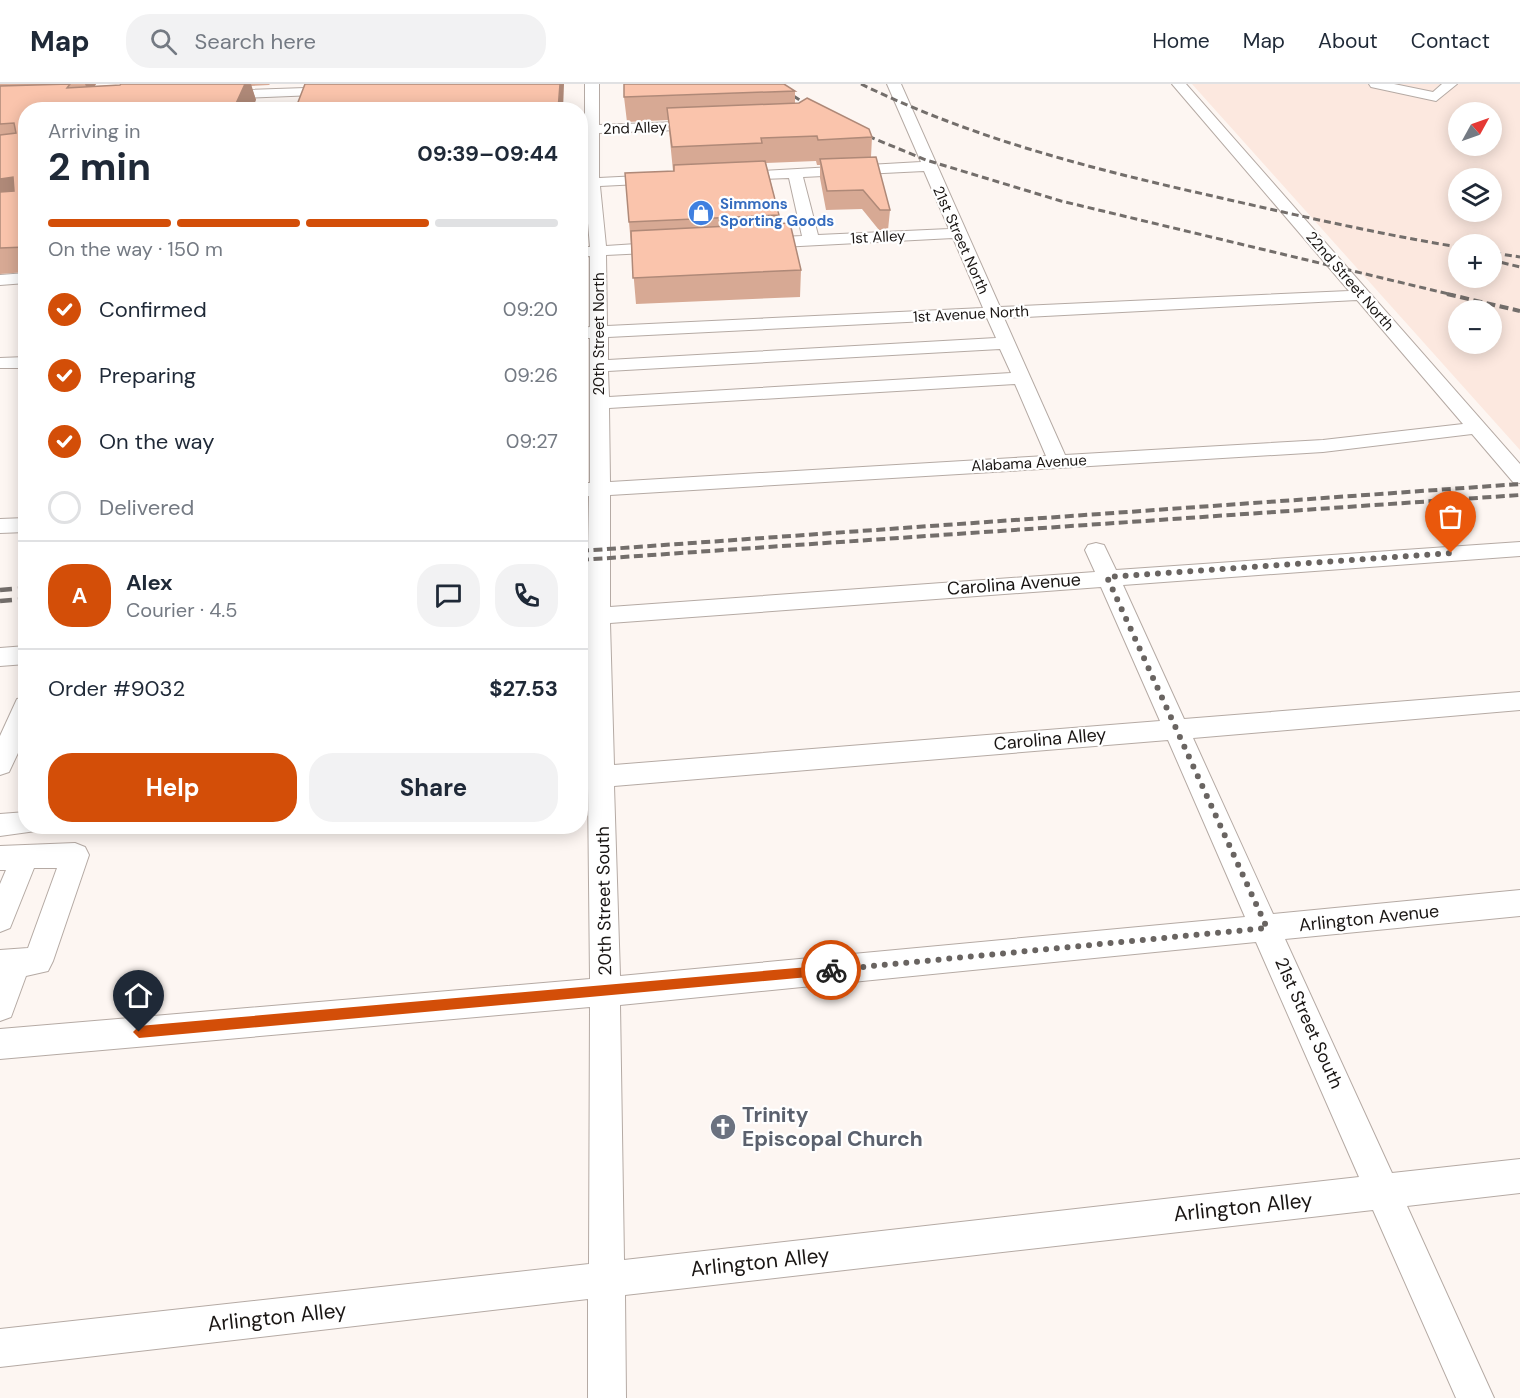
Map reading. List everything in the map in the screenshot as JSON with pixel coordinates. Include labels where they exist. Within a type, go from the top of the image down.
[{"type":"street","name":"20th Street North","points":[[588,120],[592,84]]},
{"type":"street","name":"21st Street North","points":[[894,84],[1058,461]]},
{"type":"street","name":"22nd Street North","points":[[1179,84],[1520,477]]},
{"type":"street","points":[[1376,84],[1436,97],[1450,84]]},
{"type":"street","points":[[278,102],[284,88]]},
{"type":"street","points":[[200,96],[284,88],[351,90]]},
{"type":"street","name":"2nd Alley","points":[[588,129],[718,124]]},
{"type":"street","points":[[723,176],[929,166]]},
{"type":"street","points":[[795,173],[811,240]]},
{"type":"street","points":[[588,183],[676,179]]},
{"type":"street","name":"20th Street North","points":[[588,228],[589,333],[598,366],[599,403],[590,489],[599,584]]},
{"type":"street","name":"1st Alley","points":[[740,244],[959,232]]},
{"type":"street","points":[[589,251],[681,247]]},
{"type":"street","points":[[0,280],[18,279]]},
{"type":"street","name":"1st Avenue North","points":[[589,333],[1362,295]]},
{"type":"street","points":[[598,366],[1006,343]]},
{"type":"street","points":[[0,363],[18,362]]},
{"type":"street","points":[[599,403],[1022,378]]},
{"type":"street","name":"Alabama Avenue","points":[[590,489],[1323,446],[1477,428]]},
{"type":"street","points":[[0,526],[18,525]]},
{"type":"street","name":"Carolina Avenue","points":[[589,616],[1520,549]]},
{"type":"street","name":"21st Street South","points":[[1096,550],[1267,928],[1475,1398]]},
{"type":"street","name":"20th Street South","points":[[599,584],[589,616],[592,777],[606,992],[607,1398]]},
{"type":"street","points":[[0,657],[18,656]]},
{"type":"street","name":"Carolina Alley","points":[[592,777],[1520,700]]},
{"type":"street","points":[[0,765],[18,724]]},
{"type":"street","points":[[0,825],[18,824]]},
{"type":"street","points":[[0,919],[12,857],[75,855],[38,961],[7,964],[0,1007]]},
{"type":"street","name":"Arlington Avenue","points":[[0,1044],[606,992],[1520,903]]},
{"type":"street","name":"Arlington Alley","points":[[0,1348],[1520,1176]]},
{"type":"shaded area","points":[[1192,84],[1520,84],[1520,450]]},
{"type":"building","points":[[70,84],[67,88],[121,84],[245,84],[237,102],[18,102],[18,247],[0,248],[0,192],[14,191],[13,177],[0,179],[0,135],[16,133],[14,123],[0,124],[0,86]]},
{"type":"building","points":[[305,84],[560,84],[559,102],[298,102]]},
{"type":"building","points":[[624,84],[784,84],[795,91],[624,97]]},
{"type":"building","points":[[807,98],[869,129],[872,137],[818,140],[817,136],[761,138],[762,143],[672,147],[667,108],[799,103]]},
{"type":"building","points":[[876,157],[890,210],[880,210],[863,190],[827,191],[820,159]]},
{"type":"building","points":[[765,161],[779,215],[629,222],[625,173],[674,171],[674,165]]},
{"type":"building","points":[[790,223],[801,270],[633,278],[631,231]]},
{"type":"railway","points":[[775,84],[815,110]]},
{"type":"railway","points":[[861,84],[945,120],[1031,150],[1163,185],[1395,236],[1448,245]]},
{"type":"railway","points":[[858,132],[926,160],[1061,201],[1453,295]]},
{"type":"railway","points":[[1502,254],[1520,257]]},
{"type":"railway","points":[[1502,263],[1520,267]]},
{"type":"railway","points":[[1447,294],[1520,311]]},
{"type":"railway","points":[[588,550],[1520,484]]},
{"type":"railway","points":[[588,559],[1520,495]]},
{"type":"railway","points":[[0,590],[18,589]]},
{"type":"railway","points":[[0,601],[18,600]]},
{"type":"way so far","points":[[831,970],[1267,928],[1107,577],[1451,553]]},
{"type":"place","name":"Simmons Sporting Goods","points":[[701,213]]},
{"type":"place","name":"Trinity Episcopal Church","points":[[723,1127]]},
{"type":"route","points":[[139,1032],[606,992],[831,970]]}]
